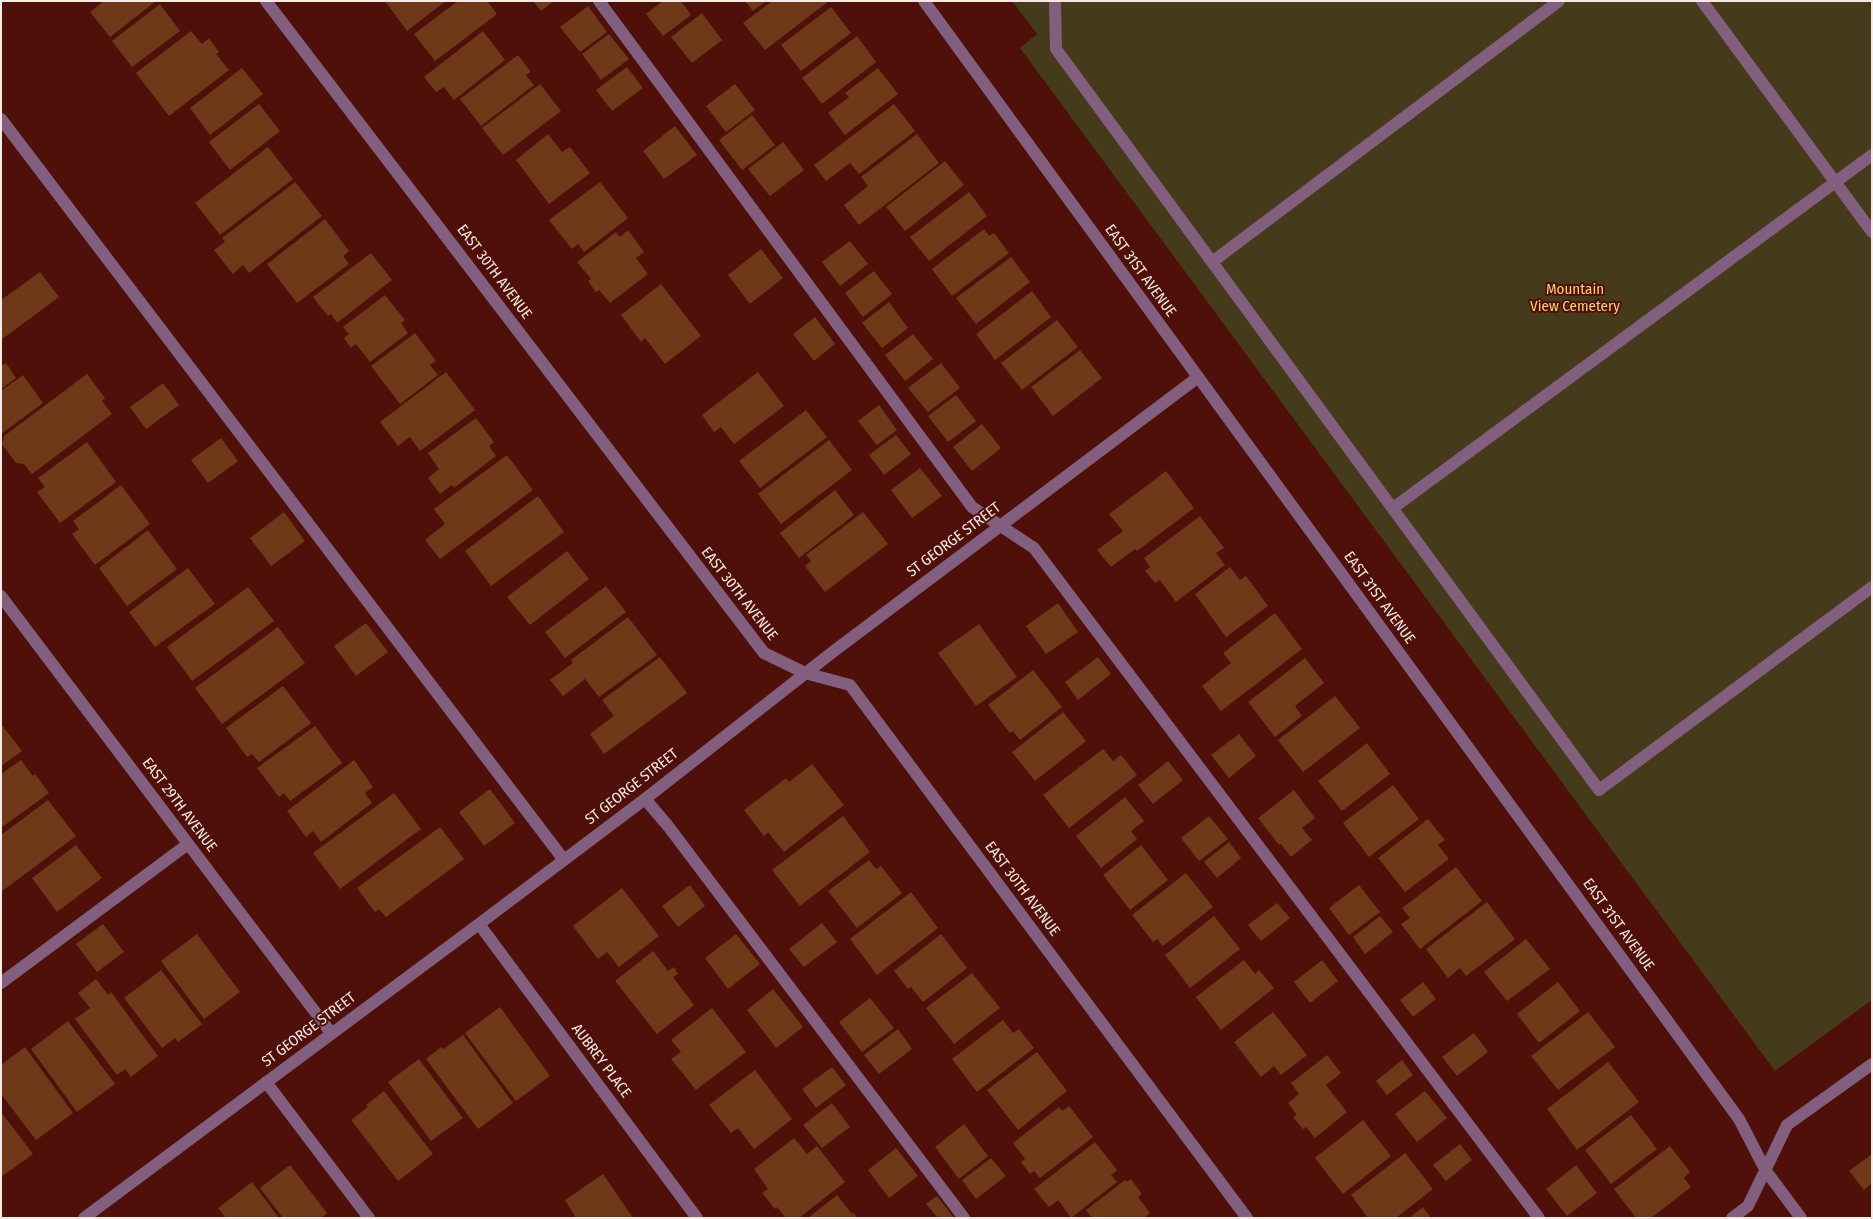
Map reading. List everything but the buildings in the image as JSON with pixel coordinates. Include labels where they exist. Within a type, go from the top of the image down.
[{"type":"street","name":"EAST 30TH AVENUE","points":[[266,1],[764,653],[805,674],[850,685],[1247,1218]]},
{"type":"street","points":[[598,1],[972,507],[1034,548],[1539,1218]]},
{"type":"street","name":"EAST 31ST AVENUE","points":[[924,1],[1739,1119],[1766,1171],[1801,1218]]},
{"type":"street","points":[[1055,1],[1056,49],[1599,790],[1872,587]]},
{"type":"street","points":[[1212,262],[1559,1]]},
{"type":"street","points":[[1702,1],[1872,232]]},
{"type":"street","points":[[1,119],[564,860]]},
{"type":"street","points":[[1393,508],[1872,155]]},
{"type":"street","name":"ST GEORGE STREET","points":[[84,1218],[645,799],[805,674],[1198,378]]},
{"type":"street","name":"EAST 29TH AVENUE","points":[[1,596],[331,1033]]},
{"type":"street","points":[[645,799],[668,826],[964,1218]]},
{"type":"street","points":[[1,983],[188,844]]},
{"type":"street","name":"AUBREY PLACE","points":[[479,924],[697,1218]]},
{"type":"street","points":[[1732,1218],[1748,1206],[1787,1125],[1872,1064]]},
{"type":"street","points":[[266,1082],[369,1218]]},
{"type":"green space","name":"Mountain View Cemetery","points":[[1012,1],[1872,1],[1872,1000],[1775,1071],[1020,48],[1037,34]]}]
